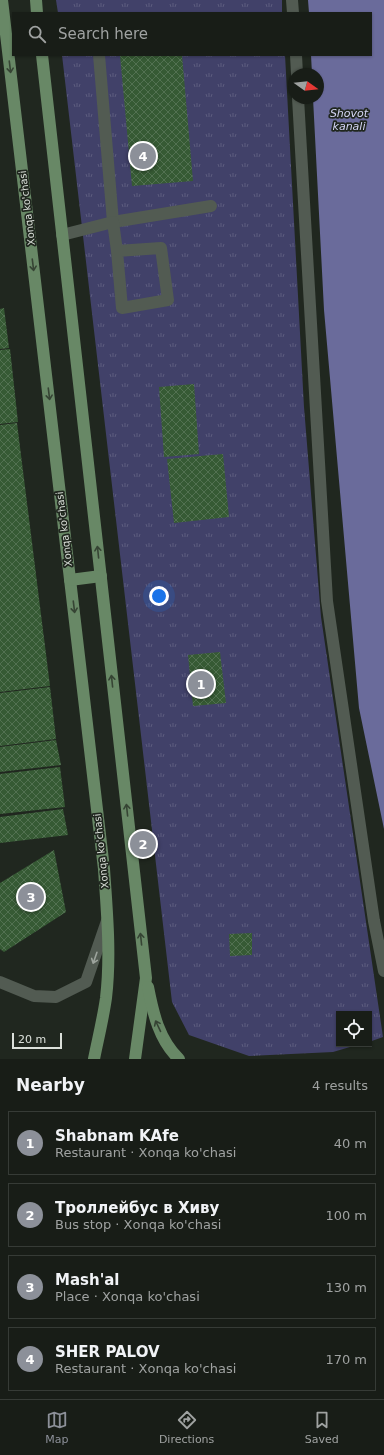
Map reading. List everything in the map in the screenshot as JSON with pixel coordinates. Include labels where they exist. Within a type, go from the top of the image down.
[{"type":"main road","name":"Xonqa ko'chasi","points":[[2,0],[2,17],[104,869],[107,921],[106,999],[94,1059]]},
{"type":"main road","points":[[36,0],[37,12]]},
{"type":"main road","points":[[42,56],[146,978],[154,1017],[169,1050],[179,1059]]},
{"type":"main road","points":[[70,580],[100,576]]},
{"type":"main road","points":[[135,1059],[146,978]]},
{"type":"street","points":[[292,0],[293,12]]},
{"type":"street","points":[[99,56],[122,308],[168,300],[161,248],[118,251]]},
{"type":"street","points":[[296,56],[297,68]]},
{"type":"street","points":[[298,104],[327,601],[374,921],[384,971]]},
{"type":"street","points":[[62,235],[113,222],[211,206]]},
{"type":"street","points":[[0,982],[34,996],[56,997],[86,982],[107,921]]},
{"type":"green space","points":[[56,0],[282,0],[282,12],[58,12]]},
{"type":"green space","points":[[62,56],[285,56],[304,407],[321,617],[383,1037],[372,1041],[372,1011],[336,1011],[336,1047],[350,1047],[333,1052],[249,1056],[189,1035],[172,1002]]},
{"type":"water","name":"Shovot kanali","points":[[308,0],[384,0],[384,829],[359,708],[324,310],[313,104],[324,104],[324,68],[312,68],[311,56],[372,56],[372,12],[309,12]]},
{"type":"building","points":[[120,56],[182,56],[193,181],[132,186]]},
{"type":"building","points":[[4,308],[9,348],[0,349],[0,309]]},
{"type":"building","points":[[10,349],[18,422],[0,424],[0,350]]},
{"type":"building","points":[[194,384],[199,454],[164,457],[159,387]]},
{"type":"building","points":[[17,423],[50,686],[0,692],[0,425]]},
{"type":"building","points":[[223,454],[229,517],[174,523],[167,459]]},
{"type":"building","points":[[220,652],[226,703],[193,706],[188,655]]},
{"type":"building","points":[[50,687],[56,739],[0,746],[0,693]]},
{"type":"building","points":[[56,740],[61,765],[0,772],[0,747]]},
{"type":"building","points":[[60,767],[65,807],[0,814],[0,774]]},
{"type":"building","points":[[63,809],[68,835],[0,843],[0,817]]},
{"type":"building","points":[[54,850],[66,912],[4,952],[0,949],[0,883]]},
{"type":"building","points":[[252,933],[252,955],[230,956],[229,934]]},
{"type":"place","name":"SHER PALOV","points":[[143,156]]},
{"type":"place","name":"Shabnam KAfe","points":[[201,684]]},
{"type":"place","name":"Троллейбус в Хиву","points":[[143,844]]},
{"type":"place","name":"Mash'al","points":[[31,897]]}]
